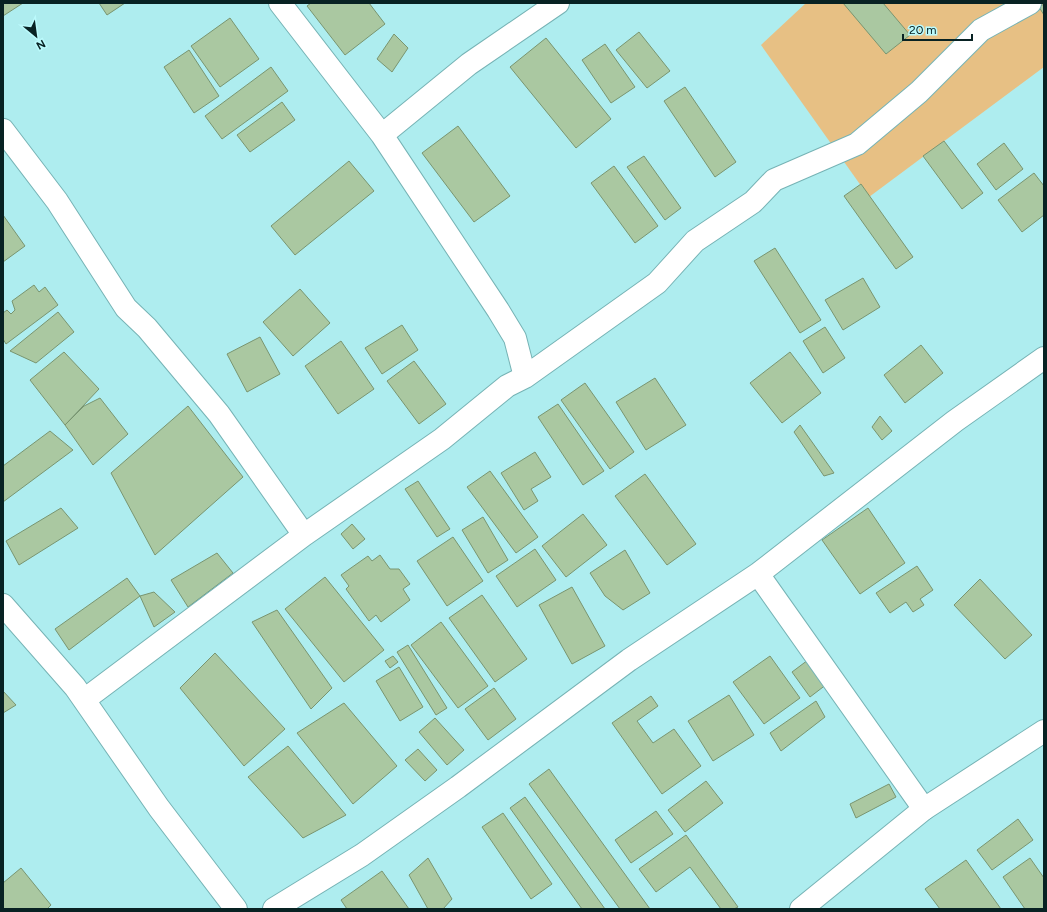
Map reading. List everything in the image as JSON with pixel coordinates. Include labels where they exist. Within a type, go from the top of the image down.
[{"type":"street","points":[[280,3],[382,135],[498,310],[515,338],[525,377]]},
{"type":"street","points":[[382,135],[469,64],[558,3]]},
{"type":"street","points":[[84,700],[304,535],[442,439],[507,386],[525,377],[657,283],[695,241],[753,202],[774,180],[857,144],[919,92],[981,30],[1030,3]]},
{"type":"street","points":[[3,130],[57,201],[126,308],[147,328],[219,414],[304,535]]},
{"type":"street","points":[[274,909],[362,855],[458,787],[629,660],[758,574],[955,421],[1044,358]]},
{"type":"street","points":[[758,574],[924,808]]},
{"type":"street","points":[[3,604],[84,700],[159,808],[236,909]]},
{"type":"street","points":[[801,909],[924,808],[1044,731]]},
{"type":"shaded area","points":[[806,3],[1044,3],[1044,67],[869,197],[761,45]]},
{"type":"building","points":[[3,3],[23,3],[3,16]]},
{"type":"building","points":[[99,3],[125,3],[107,15]]},
{"type":"building","points":[[311,3],[369,3],[385,24],[345,55],[307,6]]},
{"type":"building","points":[[843,3],[883,3],[910,35],[886,54]]},
{"type":"building","points":[[1044,4],[1044,15],[1039,7]]},
{"type":"building","points":[[230,18],[259,59],[220,87],[191,46]]},
{"type":"building","points":[[639,32],[670,71],[647,88],[616,50]]},
{"type":"building","points":[[394,34],[408,48],[392,72],[377,59]]},
{"type":"building","points":[[546,38],[611,119],[576,148],[510,67]]},
{"type":"building","points":[[605,44],[635,87],[611,103],[582,60]]},
{"type":"building","points":[[189,50],[219,96],[194,113],[164,67]]},
{"type":"building","points":[[271,67],[288,91],[222,139],[205,116]]},
{"type":"building","points":[[685,87],[736,162],[715,177],[664,101]]},
{"type":"building","points":[[282,102],[295,120],[250,152],[237,135]]},
{"type":"building","points":[[458,126],[510,196],[474,222],[422,153]]},
{"type":"building","points":[[944,141],[983,193],[962,209],[923,156]]},
{"type":"building","points":[[1004,143],[1023,169],[996,190],[977,164]]},
{"type":"building","points":[[644,156],[681,208],[665,220],[627,167]]},
{"type":"building","points":[[349,161],[374,191],[295,255],[271,226]]},
{"type":"building","points":[[614,166],[658,226],[635,243],[591,183]]},
{"type":"building","points":[[1034,173],[1044,186],[1044,215],[1022,232],[998,200]]},
{"type":"building","points":[[861,184],[913,257],[896,269],[844,196]]},
{"type":"building","points":[[3,215],[25,246],[3,262]]},
{"type":"building","points":[[775,248],[821,320],[800,333],[754,261]]},
{"type":"building","points":[[863,278],[880,307],[843,330],[825,300]]},
{"type":"building","points":[[34,285],[39,292],[45,287],[58,305],[6,344],[3,339],[3,313],[7,310],[11,314],[15,310],[12,301]]},
{"type":"building","points":[[300,289],[330,323],[293,356],[263,322]]},
{"type":"building","points":[[58,312],[74,332],[36,363],[10,351]]},
{"type":"building","points":[[402,325],[418,350],[382,374],[365,348]]},
{"type":"building","points":[[825,327],[845,358],[823,373],[803,341]]},
{"type":"building","points":[[260,337],[280,374],[247,392],[227,354]]},
{"type":"building","points":[[341,341],[374,389],[338,414],[305,366]]},
{"type":"building","points":[[921,345],[943,373],[905,403],[884,375]]},
{"type":"building","points":[[64,352],[99,389],[65,425],[30,380]]},
{"type":"building","points":[[790,352],[821,393],[782,423],[750,383]]},
{"type":"building","points":[[414,361],[446,404],[419,424],[387,381]]},
{"type":"building","points":[[655,378],[686,425],[646,450],[616,402]]},
{"type":"building","points":[[585,383],[634,452],[610,469],[561,400]]},
{"type":"building","points":[[100,398],[128,434],[93,465],[65,425],[84,406]]},
{"type":"building","points":[[558,404],[604,471],[583,485],[538,417]]},
{"type":"building","points":[[188,406],[243,477],[155,555],[111,473]]},
{"type":"building","points":[[880,416],[892,431],[882,440],[872,427]]},
{"type":"building","points":[[800,425],[834,473],[824,476],[794,432]]},
{"type":"building","points":[[50,431],[73,450],[3,502],[3,466]]},
{"type":"building","points":[[535,452],[551,477],[531,489],[538,501],[524,510],[501,473]]},
{"type":"building","points":[[490,471],[538,537],[516,553],[467,487]]},
{"type":"building","points":[[645,474],[696,544],[667,565],[615,496]]},
{"type":"building","points":[[418,481],[450,529],[437,537],[405,489]]},
{"type":"building","points":[[61,508],[78,528],[19,565],[6,541]]},
{"type":"building","points":[[868,508],[905,563],[860,594],[822,540]]},
{"type":"building","points":[[583,514],[607,545],[566,577],[542,546]]},
{"type":"building","points":[[483,517],[508,560],[488,573],[462,530]]},
{"type":"building","points":[[352,524],[365,539],[353,549],[341,534]]},
{"type":"building","points":[[453,537],[483,581],[447,606],[417,561]]},
{"type":"building","points":[[535,549],[556,580],[517,607],[496,576]]},
{"type":"building","points":[[625,550],[650,593],[623,610],[605,596],[590,573]]},
{"type":"building","points":[[217,553],[233,573],[188,607],[171,580]]},
{"type":"building","points":[[380,555],[390,569],[399,569],[410,584],[403,589],[410,600],[381,622],[376,615],[369,621],[346,589],[349,586],[341,575],[368,556],[372,561]]},
{"type":"building","points":[[917,566],[933,590],[920,599],[924,605],[913,612],[906,602],[890,613],[876,593]]},
{"type":"building","points":[[325,577],[384,650],[344,682],[285,609]]},
{"type":"building","points":[[127,578],[140,596],[69,650],[55,629]]},
{"type":"building","points":[[980,579],[1032,635],[1005,659],[954,605]]},
{"type":"building","points":[[572,587],[605,646],[572,664],[539,605]]},
{"type":"building","points":[[154,592],[175,612],[154,627],[140,596]]},
{"type":"building","points":[[482,595],[527,659],[495,682],[449,618]]},
{"type":"building","points":[[277,610],[332,688],[311,709],[252,622]]},
{"type":"building","points":[[441,622],[488,686],[458,708],[411,645]]},
{"type":"building","points":[[408,645],[447,708],[436,715],[397,652]]},
{"type":"building","points":[[215,653],[285,729],[244,766],[180,688]]},
{"type":"building","points":[[393,656],[398,662],[390,668],[385,661]]},
{"type":"building","points":[[770,656],[800,698],[764,724],[733,682]]},
{"type":"building","points":[[808,660],[827,684],[810,697],[792,672]]},
{"type":"building","points":[[399,667],[423,707],[400,721],[376,681]]},
{"type":"building","points":[[494,688],[516,719],[488,740],[465,709]]},
{"type":"building","points":[[3,691],[16,705],[3,713]]},
{"type":"building","points":[[729,695],[754,735],[713,761],[688,721]]},
{"type":"building","points":[[651,696],[658,706],[637,721],[653,743],[674,729],[701,766],[662,794],[612,723]]},
{"type":"building","points":[[816,701],[825,717],[781,751],[770,733]]},
{"type":"building","points":[[344,703],[397,766],[353,804],[297,733]]},
{"type":"building","points":[[435,718],[464,750],[447,765],[419,732]]},
{"type":"building","points":[[288,746],[346,815],[303,838],[248,777]]},
{"type":"building","points":[[418,749],[437,770],[425,781],[405,760]]},
{"type":"building","points":[[549,769],[650,909],[620,909],[529,784]]},
{"type":"building","points":[[706,781],[723,803],[685,832],[668,810]]},
{"type":"building","points":[[889,784],[896,797],[856,818],[850,804]]},
{"type":"building","points":[[525,797],[605,909],[582,909],[510,808]]},
{"type":"building","points":[[656,811],[673,834],[631,863],[615,840]]},
{"type":"building","points":[[503,813],[552,884],[531,899],[482,827]]},
{"type":"building","points":[[1018,819],[1033,840],[992,870],[977,850]]},
{"type":"building","points":[[686,835],[738,907],[734,909],[721,909],[690,867],[656,892],[639,869]]},
{"type":"building","points":[[428,858],[452,899],[443,909],[428,909],[409,875]]},
{"type":"building","points":[[1030,858],[1044,878],[1044,909],[1025,909],[1003,877]]},
{"type":"building","points":[[966,860],[1001,909],[940,909],[925,889]]},
{"type":"building","points":[[21,868],[51,905],[47,909],[3,909],[3,883]]},
{"type":"building","points":[[382,871],[409,909],[347,909],[341,900]]}]
